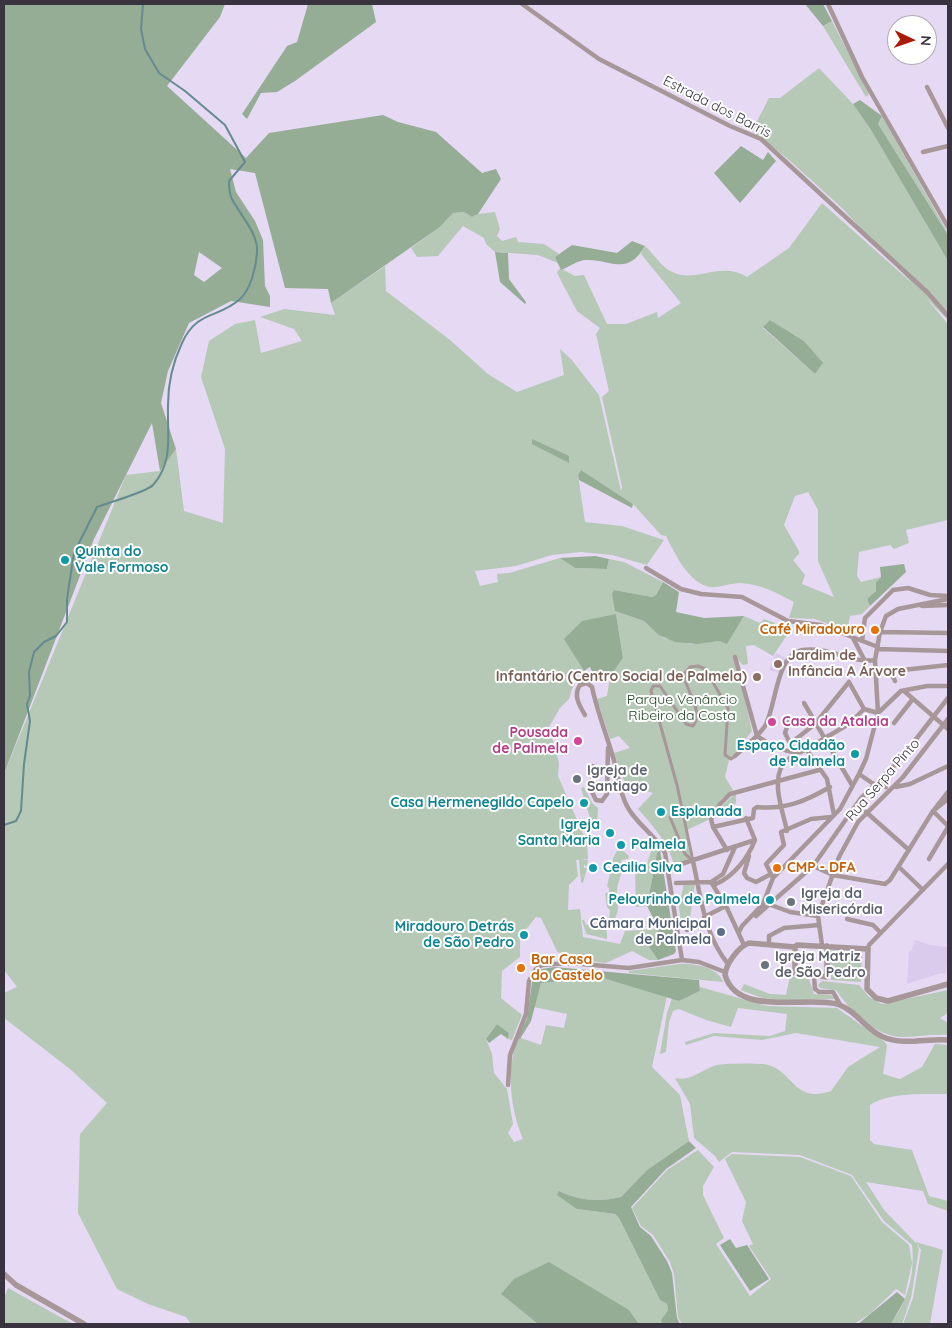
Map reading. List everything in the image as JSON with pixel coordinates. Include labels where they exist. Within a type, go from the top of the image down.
[{"type":"street","name":"Estrada dos Barris","points":[[522,4],[599,59],[730,126],[761,139],[922,286],[948,316]]},
{"type":"street","points":[[828,4],[862,77],[948,227]]},
{"type":"street","points":[[927,87],[948,128]]},
{"type":"street","points":[[923,152],[948,146]]},
{"type":"street","points":[[646,568],[681,589],[701,594],[742,597],[788,621],[821,625],[877,648],[948,651]]},
{"type":"street","points":[[862,641],[865,618],[893,590],[908,588],[948,598]]},
{"type":"street","points":[[739,932],[763,904],[772,878],[833,816],[846,800],[866,759],[878,713],[875,660],[883,622],[892,611],[948,598]]},
{"type":"street","points":[[913,606],[948,605]]},
{"type":"street","points":[[880,632],[948,633]]},
{"type":"street","points":[[853,638],[865,661]]},
{"type":"street","points":[[728,964],[716,948],[704,917],[677,785],[651,691],[652,686],[660,686],[686,724],[693,726],[696,722],[694,706],[684,674],[690,667],[698,666],[705,669],[728,708],[725,755],[731,759],[757,736],[770,714],[782,670],[793,654],[804,650],[816,650],[843,654],[865,661],[875,660]]},
{"type":"street","points":[[735,657],[757,736],[771,744],[795,753]]},
{"type":"street","points":[[876,673],[948,666]]},
{"type":"street","points":[[890,671],[895,681]]},
{"type":"street","points":[[791,743],[815,724],[849,682],[864,709],[878,713]]},
{"type":"street","points":[[585,715],[578,704],[577,692],[580,685],[587,683],[592,687],[594,701],[628,809],[661,846],[667,860],[682,960]]},
{"type":"street","points":[[878,713],[904,691],[927,686],[948,686]]},
{"type":"street","points":[[904,691],[912,700],[948,729]]},
{"type":"street","points":[[746,922],[771,905],[813,866],[861,798],[900,761],[948,698]]},
{"type":"street","points":[[894,723],[912,700]]},
{"type":"street","points":[[804,703],[852,785]]},
{"type":"street","points":[[787,831],[780,807],[779,779],[784,764],[795,753],[825,739],[849,724],[864,709]]},
{"type":"street","name":"Rua Serpa Pinto","points":[[824,945],[818,916],[849,838],[866,812],[890,791],[927,748],[948,719]]},
{"type":"street","points":[[789,722],[785,733],[795,753]]},
{"type":"street","points":[[593,766],[593,796],[596,800],[602,801],[608,794],[608,742]]},
{"type":"street","points":[[806,749],[819,770],[825,774],[830,787],[833,816]]},
{"type":"street","points":[[890,791],[948,766]]},
{"type":"street","points":[[727,850],[713,827],[713,814],[730,794],[779,779],[819,770]]},
{"type":"street","points":[[859,774],[886,787]]},
{"type":"street","points":[[713,827],[746,818],[753,818],[754,809],[757,807],[780,807],[804,802],[830,787]]},
{"type":"street","points":[[813,866],[833,875],[883,884],[890,880],[937,803],[948,792]]},
{"type":"street","points":[[933,811],[948,799]]},
{"type":"street","points":[[929,859],[948,827],[933,811]]},
{"type":"street","points":[[866,812],[909,850]]},
{"type":"street","points":[[772,878],[766,864],[784,845],[781,832],[811,819],[833,816]]},
{"type":"street","points":[[670,817],[685,854],[693,861]]},
{"type":"street","points":[[746,818],[756,840],[744,873],[747,878],[756,882],[772,878]]},
{"type":"street","points":[[678,865],[756,840]]},
{"type":"street","points":[[711,882],[723,874],[735,847]]},
{"type":"street","points":[[676,883],[697,881],[719,883],[750,855]]},
{"type":"street","points":[[948,864],[869,945],[868,989],[876,998],[888,1001],[948,984]]},
{"type":"street","points":[[899,867],[923,890]]},
{"type":"street","points":[[711,882],[726,906],[744,945]]},
{"type":"street","points":[[771,905],[790,912],[818,916]]},
{"type":"street","points":[[704,917],[726,906]]},
{"type":"street","points":[[847,919],[873,925],[881,933]]},
{"type":"street","points":[[687,930],[706,924]]},
{"type":"street","points":[[768,945],[769,936],[780,930],[819,925]]},
{"type":"street","points":[[841,1006],[826,1003],[782,1004],[762,1001],[733,988],[727,982],[725,972],[728,964],[744,945],[749,943],[795,947],[797,945],[824,945],[868,949]]},
{"type":"street","points":[[795,947],[795,973],[827,977],[824,945]]},
{"type":"street","points":[[508,1085],[510,1055],[526,1014],[528,985],[533,972],[548,963],[629,968],[682,960],[699,962],[725,972]]},
{"type":"street","points":[[814,976],[816,989],[819,992],[833,992],[841,1006],[875,1033],[890,1040],[948,1040]]},
{"type":"street","points":[[4,1274],[16,1285],[84,1324]]},
{"type":"shaded area","name":"Jardim de Infância A Árvore","points":[[776,653],[786,658],[779,673],[769,670]]},
{"type":"shaded area","points":[[915,940],[930,945],[948,947],[946,974],[941,973],[907,984],[909,951],[911,951]]},
{"type":"green space","points":[[4,4],[225,4],[220,17],[167,86],[246,158],[269,133],[383,115],[398,122],[436,132],[482,173],[496,169],[501,179],[478,214],[472,217],[464,212],[453,213],[440,227],[331,303],[328,289],[285,288],[255,173],[230,169],[236,192],[255,221],[263,240],[265,286],[270,296],[270,307],[231,301],[189,323],[168,371],[161,403],[176,449],[160,471],[152,423],[94,539],[4,774]],"holes":[[[199,252],[222,268],[204,282],[194,275]]]},
{"type":"green space","points":[[308,4],[372,4],[376,22],[295,81],[277,92],[261,93],[247,119],[242,114],[287,46],[297,42]]},
{"type":"green space","points":[[805,4],[823,4],[832,21],[823,26]]},
{"type":"green space","points":[[832,21],[869,94],[866,97],[823,26]]},
{"type":"green space","name":"Parque Venâncio Ribeiro da Costa","points":[[819,68],[853,104],[871,130],[948,261],[948,320],[926,298],[948,324],[948,520],[906,530],[909,543],[894,549],[890,545],[859,552],[857,576],[861,582],[881,577],[876,582],[876,591],[867,599],[870,606],[862,614],[850,616],[847,631],[815,619],[789,618],[794,602],[762,587],[740,583],[714,587],[702,585],[683,566],[666,536],[661,535],[633,504],[581,470],[578,475],[585,522],[622,526],[664,540],[647,565],[612,555],[581,552],[552,555],[516,566],[475,571],[480,586],[498,582],[497,574],[509,573],[560,558],[575,568],[607,569],[609,559],[624,562],[663,582],[656,595],[652,597],[614,590],[615,611],[644,621],[664,638],[691,644],[719,641],[727,643],[744,616],[760,623],[764,619],[775,623],[772,630],[787,635],[773,656],[754,645],[746,646],[748,664],[743,665],[736,658],[752,731],[729,760],[725,777],[733,790],[721,799],[708,820],[687,830],[692,860],[674,864],[663,841],[638,809],[653,793],[625,784],[614,753],[630,748],[619,736],[610,739],[597,699],[607,696],[610,677],[623,658],[616,614],[565,639],[584,671],[576,677],[569,699],[560,708],[549,727],[559,763],[558,776],[587,843],[588,859],[581,860],[588,860],[587,866],[584,865],[584,868],[587,868],[583,883],[581,882],[579,860],[576,860],[578,876],[569,885],[568,910],[580,909],[583,937],[620,944],[625,931],[659,929],[649,947],[658,960],[649,960],[632,951],[606,963],[567,959],[557,951],[541,918],[536,917],[520,937],[520,957],[502,971],[501,998],[522,1015],[512,1040],[508,1039],[509,1033],[497,1024],[486,1039],[492,1054],[494,1073],[507,1089],[513,1124],[508,1133],[514,1142],[523,1139],[515,1114],[511,1088],[512,1062],[518,1037],[541,1045],[546,1025],[564,1028],[567,1014],[534,1007],[541,983],[603,978],[667,996],[652,1067],[680,1095],[689,1141],[647,1170],[621,1197],[590,1200],[574,1197],[559,1191],[577,1209],[615,1214],[619,1218],[660,1300],[667,1304],[668,1310],[661,1320],[662,1324],[639,1324],[629,1310],[501,1294],[538,1324],[191,1324],[186,1317],[148,1304],[117,1289],[78,1213],[80,1134],[107,1103],[70,1069],[4,1018],[4,993],[17,987],[4,970],[4,774],[126,475],[160,471],[176,449],[184,511],[223,523],[225,449],[201,377],[209,341],[235,324],[255,320],[261,353],[302,341],[294,329],[260,317],[284,309],[335,315],[331,303],[385,266],[386,291],[450,340],[488,374],[517,392],[564,375],[560,349],[571,359],[599,395],[621,491],[622,487],[602,397],[609,391],[596,334],[600,328],[577,311],[557,273],[560,268],[575,276],[584,275],[607,324],[626,324],[657,312],[658,318],[681,303],[641,254],[645,246],[667,269],[679,275],[698,275],[727,271],[737,272],[747,277],[789,248],[822,203],[912,283],[842,208],[788,159],[752,131],[769,98],[780,98]],"holes":[[[770,320],[804,341],[822,363],[815,374],[763,328]],[[808,492],[818,510],[818,561],[834,597],[802,584],[805,575],[793,560],[799,554],[799,551],[784,525],[795,496]]]},
{"type":"green space","points":[[860,100],[882,116],[878,124],[948,235],[948,261],[871,130],[853,104]]},
{"type":"green space","points":[[882,116],[948,233],[948,235],[878,124]]},
{"type":"green space","points":[[741,146],[763,160],[768,152],[776,161],[740,203],[714,173]]},
{"type":"green space","points":[[464,212],[472,217],[478,214],[495,212],[500,229],[497,236],[502,241],[516,237],[518,242],[544,244],[559,254],[555,257],[558,263],[538,255],[495,252],[486,244],[484,238],[463,226],[438,256],[417,257],[411,248],[440,227],[453,213]]},
{"type":"green space","points":[[632,241],[645,246],[632,261],[625,264],[583,260],[561,270],[555,257],[572,245],[617,253]]},
{"type":"green space","points":[[495,252],[508,253],[509,279],[526,302],[525,304],[500,282]]},
{"type":"green space","points":[[770,320],[804,341],[823,363],[815,374],[763,327]]},
{"type":"green space","points":[[532,439],[569,456],[569,463],[532,444]]},
{"type":"green space","points":[[581,470],[633,504],[632,508],[579,480],[578,475]]},
{"type":"green space","points":[[595,556],[609,559],[607,569],[575,568],[560,558]]},
{"type":"green space","points":[[904,564],[906,572],[870,606],[867,599],[876,591],[876,582],[881,577],[880,567]]},
{"type":"green space","points":[[663,582],[679,592],[676,612],[704,618],[744,616],[727,644],[719,641],[697,644],[675,642],[659,635],[644,621],[615,611],[612,594],[614,590],[652,597],[656,595]]},
{"type":"green space","points":[[616,614],[623,658],[610,677],[593,674],[590,667],[584,671],[564,639],[582,621]]},
{"type":"green space","points":[[584,787],[592,803],[598,808],[597,827],[594,831],[581,788]]},
{"type":"green space","points":[[736,793],[736,803],[723,814],[715,816],[718,809]]},
{"type":"green space","points":[[654,842],[660,850],[657,853],[647,906],[636,907],[635,868],[646,867]]},
{"type":"green space","points":[[622,850],[629,856],[628,859],[621,860],[622,868],[617,892],[618,911],[612,922],[609,920],[610,910],[607,907],[605,893],[609,893],[609,888],[607,887],[613,858],[617,851]]},
{"type":"green space","points":[[660,850],[676,951],[674,954],[658,960],[649,947],[659,929],[647,906],[657,853]]},
{"type":"green space","points":[[695,882],[689,926],[682,930],[679,907],[684,883]]},
{"type":"green space","points":[[582,920],[584,920],[586,925],[590,924],[596,928],[604,927],[607,932],[607,939],[586,934]]},
{"type":"green space","points":[[830,950],[862,954],[861,982],[831,980]]},
{"type":"green space","points":[[679,964],[698,965],[711,969],[723,982],[629,973],[629,971]]},
{"type":"green space","points":[[554,967],[699,980],[700,991],[679,1001],[603,978],[541,983],[531,1021],[520,1039],[518,1037],[527,1019],[533,975],[542,969]]},
{"type":"green space","points":[[790,976],[809,979],[814,994],[831,995],[836,999],[770,1001],[741,990],[744,984],[770,994],[786,995]]},
{"type":"green space","points":[[822,981],[859,985],[869,997],[882,1004],[948,990],[948,1013],[940,1018],[948,1023],[948,1035],[905,1037],[885,1033],[857,1015],[836,990],[820,988],[818,985]]},
{"type":"green space","points":[[700,987],[767,1006],[837,1008],[885,1042],[887,1046],[883,1074],[900,1079],[922,1067],[935,1044],[948,1045],[948,1094],[897,1096],[870,1105],[870,1140],[874,1144],[912,1150],[929,1196],[948,1201],[948,1211],[928,1204],[923,1191],[866,1182],[884,1210],[916,1242],[919,1249],[911,1298],[902,1324],[891,1324],[902,1305],[909,1286],[913,1256],[912,1245],[884,1221],[852,1175],[800,1155],[732,1152],[719,1162],[715,1156],[694,1138],[690,1104],[675,1078],[691,1077],[719,1065],[763,1064],[776,1068],[801,1090],[819,1094],[831,1091],[848,1067],[880,1047],[796,1033],[762,1040],[714,1036],[686,1045],[685,1042],[714,1033],[770,1036],[785,1031],[787,1014],[738,1008],[731,1027],[706,1020],[679,1009],[673,1011],[669,1022],[666,1052],[660,1054],[667,1013],[672,998],[679,1001],[700,991]]},
{"type":"green space","points":[[497,1024],[509,1033],[508,1039],[501,1034],[489,1043],[486,1039]]},
{"type":"green space","points":[[689,1141],[696,1148],[666,1169],[631,1207],[640,1227],[651,1236],[667,1261],[672,1273],[677,1318],[680,1324],[662,1324],[661,1320],[668,1310],[667,1304],[660,1300],[619,1218],[615,1214],[577,1209],[557,1195],[559,1191],[574,1197],[590,1200],[621,1197],[647,1170]]},
{"type":"green space","points":[[698,1150],[714,1167],[703,1186],[703,1195],[724,1238],[716,1244],[750,1296],[771,1279],[749,1246],[753,1244],[742,1221],[746,1202],[725,1159],[732,1154],[800,1157],[851,1176],[882,1222],[909,1245],[912,1263],[905,1295],[896,1289],[870,1314],[854,1324],[682,1324],[678,1318],[674,1274],[670,1262],[653,1235],[641,1226],[632,1208],[667,1170]]},
{"type":"green space","points":[[730,1239],[736,1248],[747,1245],[769,1279],[750,1291],[720,1245]]},
{"type":"green space","points":[[916,1242],[943,1250],[930,1324],[903,1324],[913,1298],[921,1250]]},
{"type":"green space","points":[[549,1262],[629,1310],[639,1324],[538,1324],[501,1294],[514,1279]]},
{"type":"green space","points":[[8,1288],[73,1324],[4,1324],[4,1298]]},
{"type":"green space","points":[[897,1292],[905,1299],[891,1324],[858,1324]]},
{"type":"waterway","points":[[4,825],[16,821],[21,811],[24,764],[30,721],[27,704],[30,696],[29,672],[34,652],[44,642],[56,636],[67,622],[67,599],[74,553],[97,507],[143,491],[153,485],[160,476],[167,457],[170,382],[182,343],[194,325],[208,316],[224,310],[244,295],[250,284],[255,265],[257,253],[255,239],[232,199],[229,190],[229,181],[245,162],[225,125],[185,91],[159,73],[145,49],[141,29],[143,4]]},
{"type":"place","name":"Quinta do Vale Formoso","points":[[65,560]]},
{"type":"place","name":"Café Miradouro","points":[[875,630]]},
{"type":"place","name":"Jardim de Infância A Árvore","points":[[778,664]]},
{"type":"place","name":"Infantário (Centro Social de Palmela)","points":[[757,677]]},
{"type":"place","name":"Casa da Atalaia","points":[[772,722]]},
{"type":"place","name":"Pousada de Palmela","points":[[578,741]]},
{"type":"place","name":"Espaço Cidadão de Palmela","points":[[855,754]]},
{"type":"place","name":"Igreja de Santiago","points":[[577,779]]},
{"type":"place","name":"Casa Hermenegildo Capelo","points":[[584,803]]},
{"type":"place","name":"Esplanada","points":[[661,812]]},
{"type":"place","name":"Igreja Santa Maria","points":[[610,833]]},
{"type":"place","name":"Palmela","points":[[621,845]]},
{"type":"place","name":"Cecilia Silva","points":[[593,868]]},
{"type":"place","name":"CMP - DFA","points":[[777,868]]},
{"type":"place","name":"Pelourinho de Palmela","points":[[770,900]]},
{"type":"place","name":"Igreja da Misericórdia","points":[[791,902]]},
{"type":"place","name":"Câmara Municipal de Palmela","points":[[721,932]]},
{"type":"place","name":"Miradouro Detrás de São Pedro","points":[[524,935]]},
{"type":"place","name":"Igreja Matriz de São Pedro","points":[[765,965]]},
{"type":"place","name":"Bar Casa do Castelo","points":[[521,968]]}]
